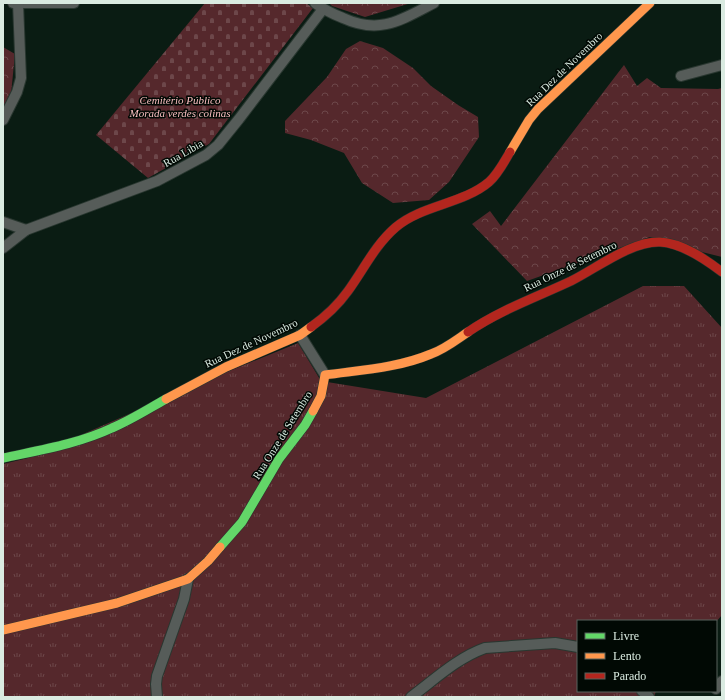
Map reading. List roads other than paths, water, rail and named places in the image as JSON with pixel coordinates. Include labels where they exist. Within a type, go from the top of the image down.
[{"type":"street","points":[[3,120],[17,92],[21,78],[16,3],[74,3]]},
{"type":"street","points":[[319,6],[346,20],[364,26],[380,26],[403,19],[434,3]]},
{"type":"street","name":"Rua Dez de Novembro","points":[[3,458],[61,446],[95,436],[113,428],[226,367],[300,335],[318,322],[348,291],[379,244],[396,227],[409,218],[473,192],[489,182],[529,120],[538,109],[650,3]]},
{"type":"street","name":"Rua Libia","points":[[3,248],[26,230],[157,181],[206,155],[218,145],[239,119],[319,6]]},
{"type":"street","points":[[681,76],[722,65]]},
{"type":"street","points":[[3,222],[26,230]]},
{"type":"street","name":"Rua Onze de Setembro","points":[[3,630],[117,604],[188,579],[208,561],[242,522],[279,459],[305,424],[315,407],[321,396],[325,375],[397,364],[430,355],[444,348],[489,319],[517,304],[578,277],[640,245],[660,242],[673,244],[722,272]]},
{"type":"street","points":[[300,335],[325,375]]},
{"type":"street","points":[[157,697],[157,676],[184,599],[188,579]]},
{"type":"street","points":[[410,697],[459,660],[484,648],[494,646],[528,646],[555,643],[577,647]]},
{"type":"park label","name":"Cemitério Público Morada verdes colinas","points":[[180,106]]}]
